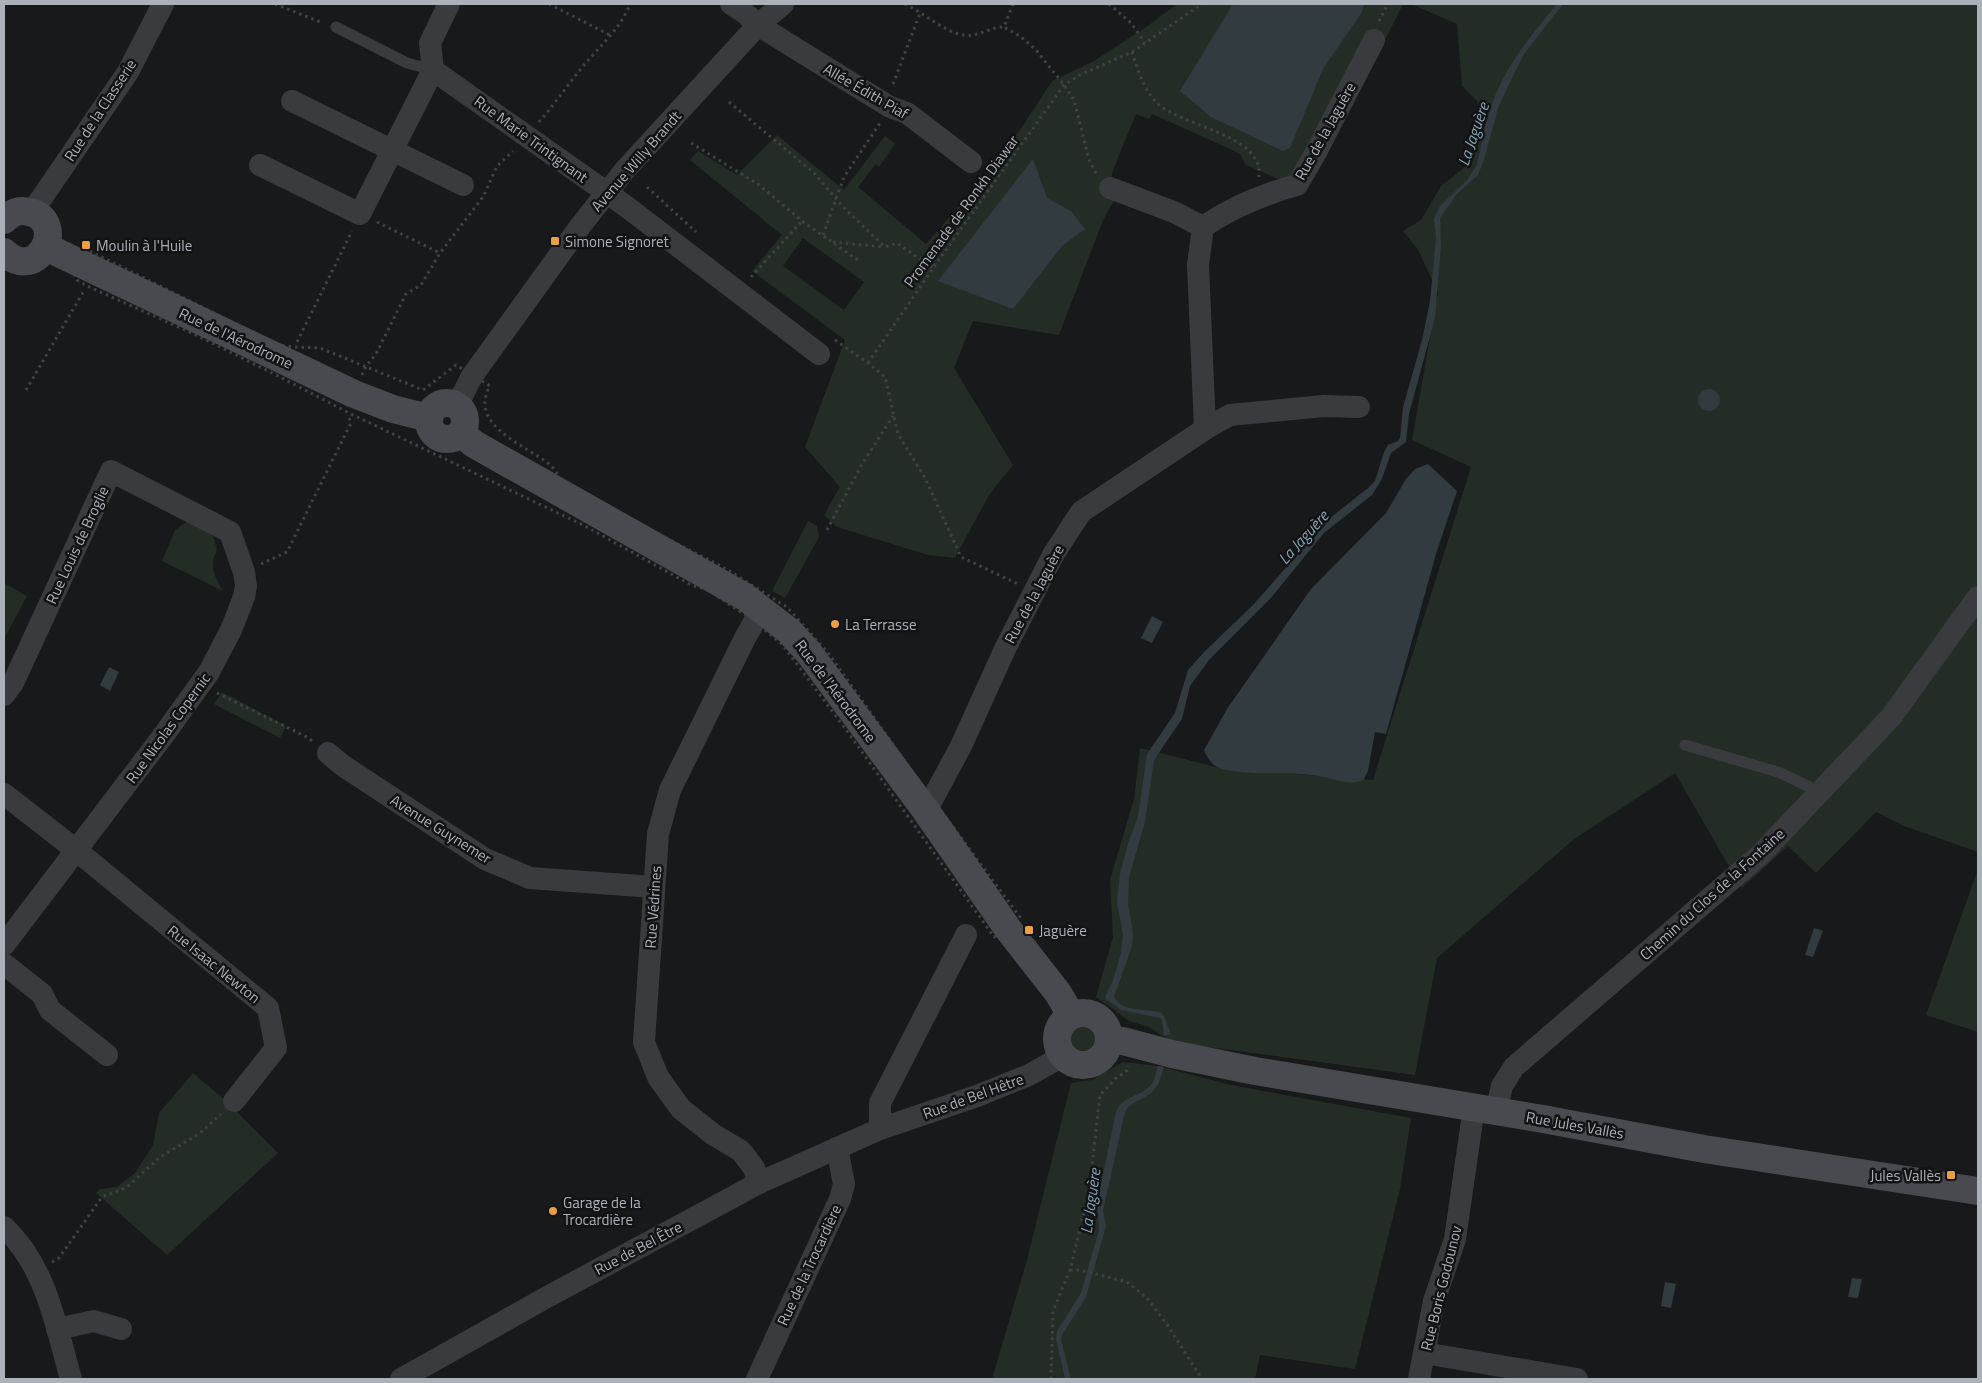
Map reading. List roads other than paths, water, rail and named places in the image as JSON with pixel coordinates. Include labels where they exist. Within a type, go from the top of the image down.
[{"type":"street","name":"Rue de la Classerie","points":[[32,212],[128,72],[163,4]]},
{"type":"street","points":[[260,165],[360,214],[433,70],[430,43],[449,4]]},
{"type":"street","name":"Allée Édith Piaf","points":[[731,4],[745,13],[758,26],[888,105],[907,113],[971,162]]},
{"type":"street","name":"Avenue Willy Brandt","points":[[457,406],[472,376],[624,170],[758,26],[783,4]]},
{"type":"street","name":"Rue de la Jaguère","points":[[1203,227],[1221,214],[1260,197],[1297,185],[1374,40]]},
{"type":"street","name":"Rue Marie Trintignant","points":[[433,70],[627,207],[819,354]]},
{"type":"street","points":[[292,101],[463,185]]},
{"type":"street","points":[[1110,188],[1174,212],[1203,227],[1198,265],[1205,429]]},
{"type":"street","points":[[4,220],[16,212],[32,212],[39,216],[48,230],[46,247],[41,254],[26,261],[6,258]]},
{"type":"street","name":"Rue de l'Aérodrome","points":[[46,247],[87,279],[354,394],[394,409],[429,418]]},
{"type":"street","points":[[446,403],[457,406],[464,414],[465,424],[460,433],[455,437],[442,439],[432,430],[429,418],[432,412],[440,405],[446,403]]},
{"type":"street","name":"Rue de la Jaguère","points":[[926,811],[961,746],[1005,649],[1053,555],[1081,512],[1205,429],[1230,415],[1324,406],[1359,407]]},
{"type":"street","name":"Rue de l'Aérodrome","points":[[460,433],[474,444],[758,615],[789,631],[804,647],[926,811],[1008,929],[1058,993],[1071,1015]]},
{"type":"street","name":"Rue Louis de Broglie","points":[[4,695],[13,683],[111,471],[230,532],[244,572]]},
{"type":"street","name":"Rue Nicolas Copernic","points":[[4,945],[202,683],[240,608],[246,586],[244,572]]},
{"type":"street","name":"Chemin du Clos de la Fontaine","points":[[1485,1109],[1514,1068],[1761,854],[1891,717],[1978,597]]},
{"type":"street","name":"Rue Védrines","points":[[758,615],[670,790],[658,834],[644,1042],[658,1078],[681,1109],[714,1135],[741,1152],[754,1168],[759,1183]]},
{"type":"street","name":"Avenue Guynemer","points":[[328,753],[342,765],[486,859],[530,878],[654,887]]},
{"type":"street","points":[[4,794],[76,850]]},
{"type":"street","name":"Rue Isaac Newton","points":[[76,850],[268,1008],[276,1048],[234,1101]]},
{"type":"street","points":[[880,1129],[880,1103],[966,935]]},
{"type":"street","points":[[4,964],[42,994],[50,1010],[106,1055]]},
{"type":"street","points":[[1087,1012],[1101,1019],[1106,1025],[1110,1040],[1107,1049],[1096,1062],[1078,1065],[1063,1056],[1057,1041],[1057,1033],[1065,1020],[1071,1015],[1087,1012]]},
{"type":"street","name":"Rue Jules Vallès","points":[[1110,1040],[1123,1041],[1172,1054],[1255,1070],[1787,1163],[1978,1191]]},
{"type":"street","name":"Rue de Bel Hêtre","points":[[880,1129],[977,1096],[1020,1079],[1063,1056]]},
{"type":"street","name":"Rue Boris Godounov","points":[[1420,1379],[1434,1301],[1455,1239],[1485,1109]]},
{"type":"street","name":"Rue de Bel Être","points":[[401,1379],[549,1296],[759,1183],[880,1129]]},
{"type":"street","name":"Rue de la Trocardière","points":[[757,1379],[840,1199],[844,1184],[837,1148]]},
{"type":"street","points":[[4,1228],[14,1237],[37,1271],[52,1309],[71,1379]]},
{"type":"street","points":[[57,1329],[94,1321],[121,1329]]},
{"type":"street","points":[[1424,1353],[1518,1374],[1577,1379]]},
{"type":"lane","points":[[336,27],[407,63],[433,70]]},
{"type":"lane","points":[[1685,745],[1778,772],[1820,792]]},
{"type":"place","name":"Simone Signoret","points":[[555,241]]},
{"type":"place","name":"Moulin à l'Huile","points":[[86,245]]},
{"type":"place","name":"La Terrasse","points":[[835,624]]},
{"type":"place","name":"Jaguère","points":[[1029,930]]},
{"type":"place","name":"Jules Vallès","points":[[1951,1175]]},
{"type":"place","name":"Garage de la Trocardière","points":[[553,1211]]},
{"type":"water label","name":"La Jaguère","points":[[1473,134]]},
{"type":"water label","name":"La Jaguère","points":[[1303,537]]},
{"type":"water label","name":"La Jaguère","points":[[1090,1201]]}]
